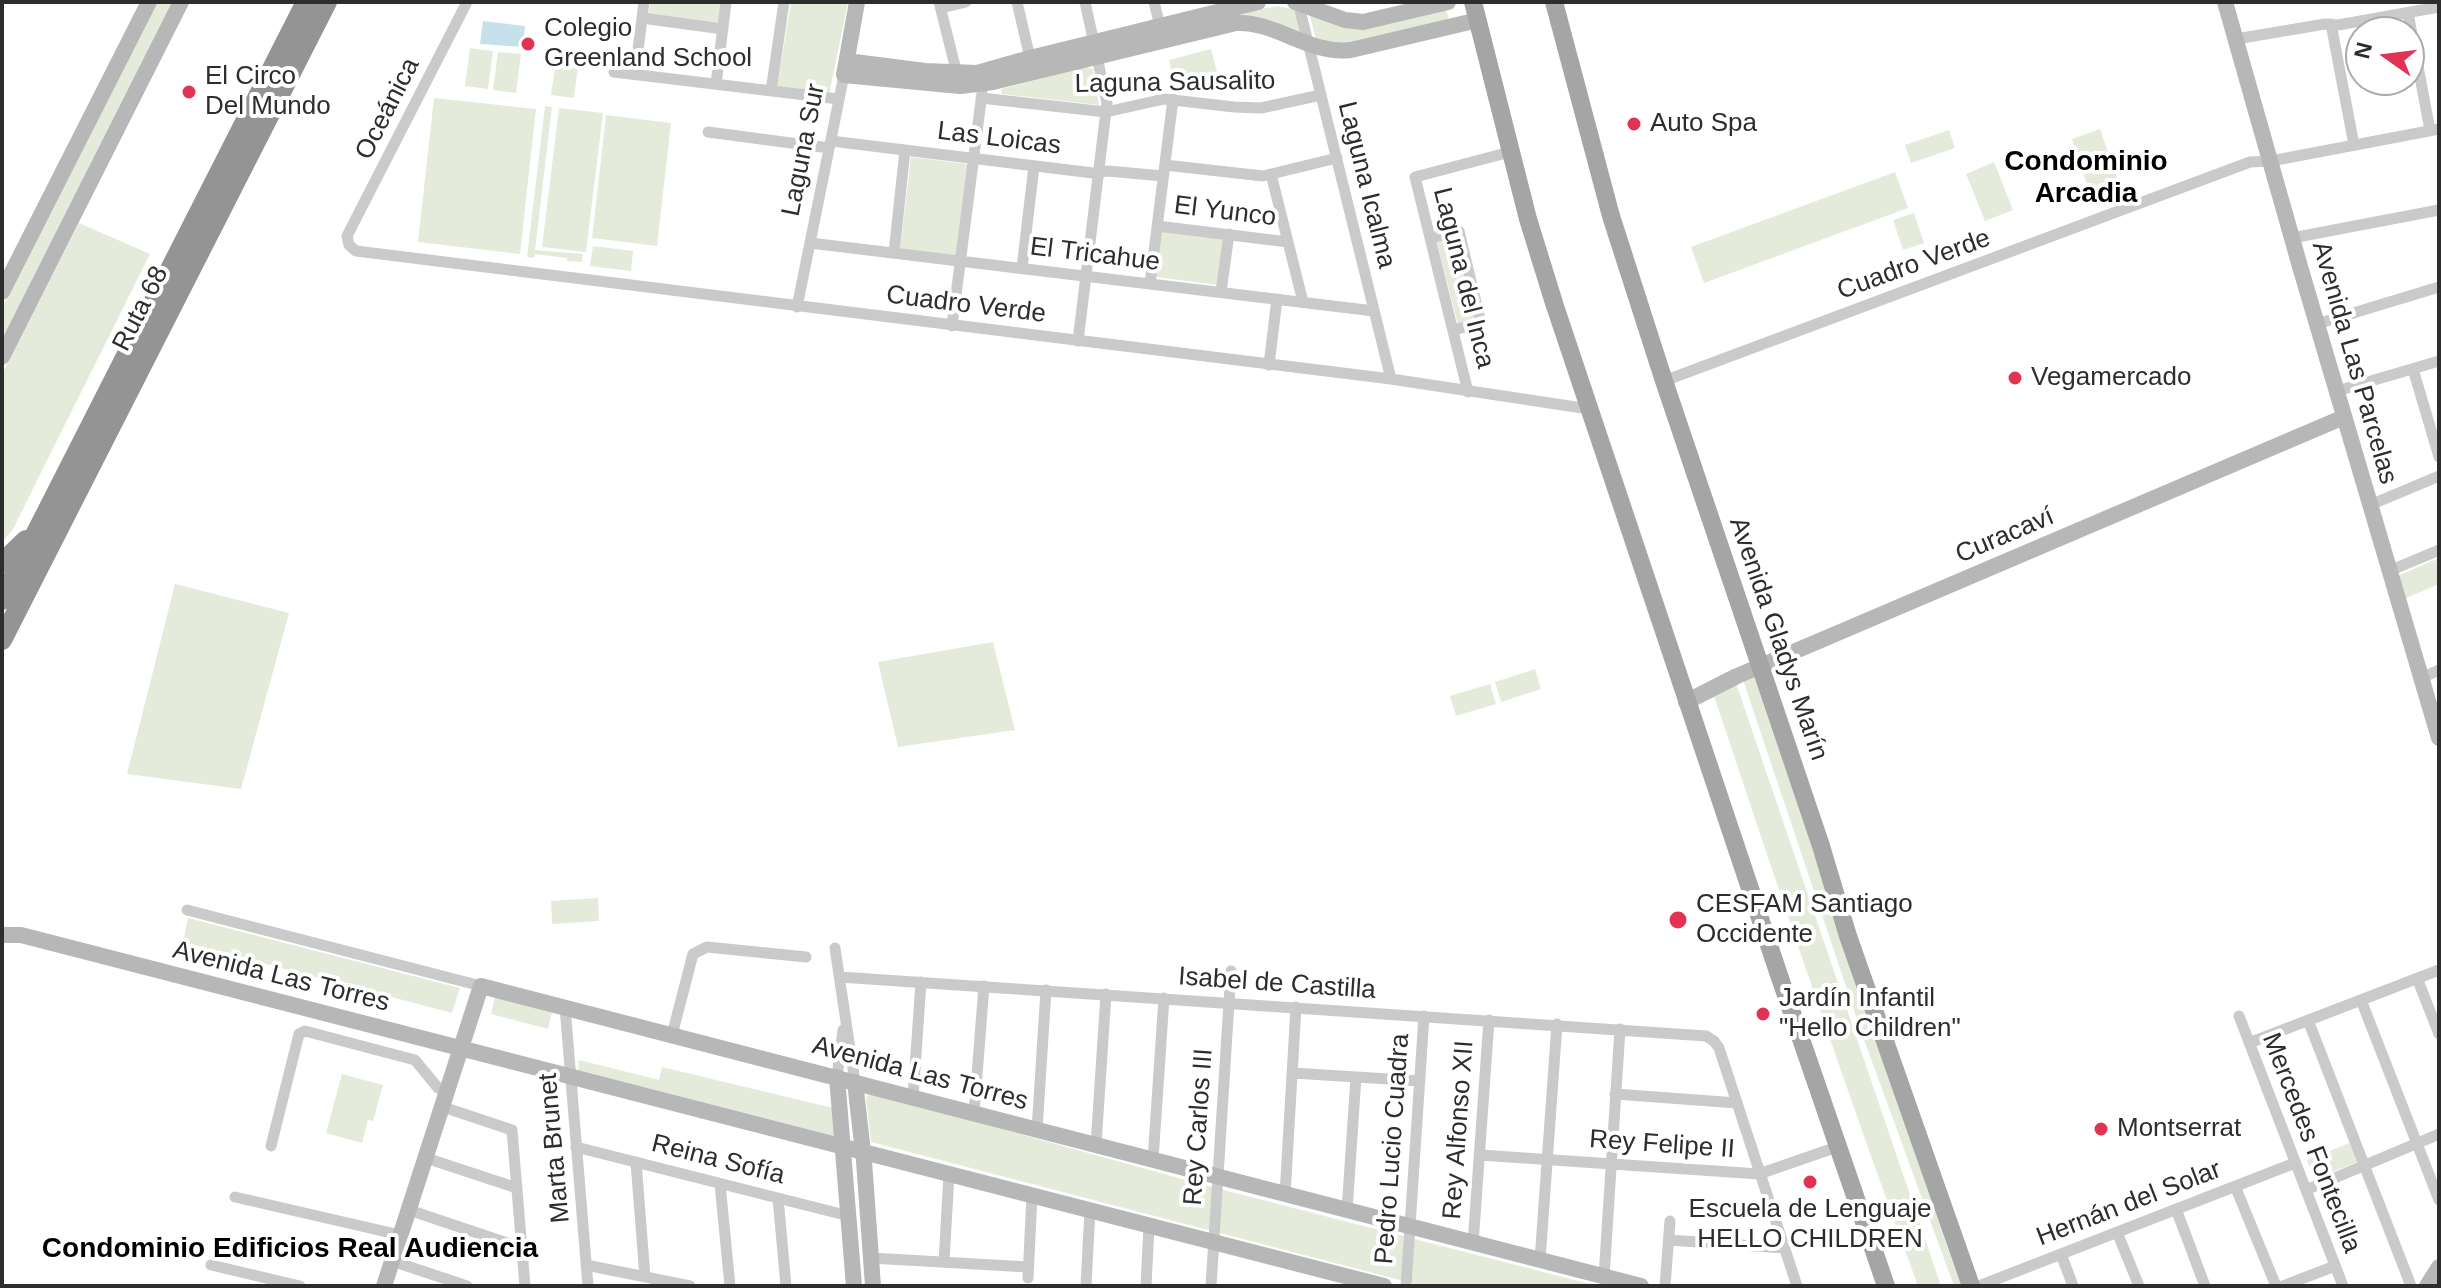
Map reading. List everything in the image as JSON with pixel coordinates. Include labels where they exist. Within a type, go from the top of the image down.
[{"type":"highway","name":"Ruta 68","points":[[2,600],[306,2]]},
{"type":"highway","name":"Ruta 68","points":[[2,640],[327,2]]},
{"type":"highway","points":[[2,563],[26,540],[49,508]]},
{"type":"main road","name":"Avenida Gladys Marín","points":[[1554,2],[1607,203],[1664,381],[1829,870],[1848,936],[1971,1286]]},
{"type":"main road","points":[[1475,11],[1510,152],[1589,409],[1886,1286]]},
{"type":"street","points":[[2,292],[149,2]]},
{"type":"street","points":[[2,357],[181,2]]},
{"type":"street","name":"Oceánica","points":[[347,236],[467,2]]},
{"type":"street","points":[[635,74],[644,2]]},
{"type":"street","points":[[716,84],[726,2]]},
{"type":"street","points":[[771,91],[784,2]]},
{"type":"street","name":"Laguna Sur","points":[[797,307],[857,2]]},
{"type":"street","points":[[958,80],[940,5],[966,2]]},
{"type":"street","points":[[1017,2],[1030,58]]},
{"type":"street","points":[[1078,341],[1106,112],[1106,95],[1085,2]]},
{"type":"street","points":[[1154,2],[1160,26]]},
{"type":"street","points":[[846,68],[958,80],[982,91],[1160,26],[1232,5],[1258,2]]},
{"type":"street","points":[[1297,2],[1345,20],[1363,22],[1448,2]]},
{"type":"street","name":"Laguna Icalma","points":[[1297,2],[1391,379]]},
{"type":"street","name":"Avenida Las Parcelas","points":[[2225,2],[2439,738]]},
{"type":"street","points":[[2236,39],[2439,7]]},
{"type":"street","points":[[958,80],[1030,58],[1236,23],[1251,24],[1329,50],[1351,50],[1475,11]]},
{"type":"street","points":[[2408,13],[2435,129]]},
{"type":"street","points":[[642,18],[723,29]]},
{"type":"street","points":[[2331,24],[2354,145]]},
{"type":"street","points":[[614,72],[839,99]]},
{"type":"street","points":[[952,326],[982,91]]},
{"type":"street","name":"Laguna Sausalito","points":[[982,91],[1106,112],[1157,100],[1253,108],[1321,95]]},
{"type":"street","points":[[1150,284],[1173,99]]},
{"type":"street","name":"Cuadro Verde","points":[[1664,381],[2250,162],[2271,161],[2435,129]]},
{"type":"street","name":"Las Loicas","points":[[708,132],[1099,172],[1164,171],[1257,176],[1337,158]]},
{"type":"street","points":[[894,253],[905,150]]},
{"type":"street","name":"Laguna del Inca","points":[[1468,392],[1415,177],[1510,152]]},
{"type":"street","points":[[1022,268],[1034,166]]},
{"type":"street","points":[[1271,174],[1303,302]]},
{"type":"street","points":[[2292,238],[2439,210]]},
{"type":"street","name":"El Yunco","points":[[1157,226],[1288,242]]},
{"type":"street","points":[[1431,238],[1459,231],[1478,308],[1481,323],[1453,330]]},
{"type":"street","points":[[1221,292],[1229,234]]},
{"type":"street","name":"Cuadro Verde","points":[[347,236],[349,245],[356,251],[1391,379],[1589,409]]},
{"type":"street","name":"El Tricahue","points":[[810,243],[1374,311]]},
{"type":"street","points":[[2317,324],[2439,287]]},
{"type":"street","points":[[1269,365],[1277,299]]},
{"type":"street","points":[[2337,391],[2439,361]]},
{"type":"street","points":[[2413,369],[2439,457]]},
{"type":"street","name":"Curacaví","points":[[1686,702],[1707,689],[2344,417]]},
{"type":"street","points":[[2370,505],[2439,476]]},
{"type":"street","points":[[2389,571],[2439,550]]},
{"type":"street","points":[[2421,678],[2439,670]]},
{"type":"street","name":"Avenida Las Torres","points":[[187,910],[1096,1145],[1153,1153],[1218,1177],[1641,1286]]},
{"type":"street","name":"Avenida Las Torres","points":[[2,935],[21,935],[1384,1286]]},
{"type":"street","points":[[672,1035],[693,954],[700,949],[707,947],[806,957]]},
{"type":"street","points":[[835,948],[863,1152],[873,1286]]},
{"type":"street","points":[[2249,1043],[2439,970]]},
{"type":"street","name":"Rey Carlos III","points":[[1211,1286],[1231,971]]},
{"type":"street","name":"Isabel de Castilla","points":[[840,977],[1702,1034],[1719,1048],[1737,1103]]},
{"type":"street","points":[[2417,978],[2439,1034]]},
{"type":"street","points":[[913,1097],[921,982]]},
{"type":"street","points":[[384,1286],[481,986]]},
{"type":"street","points":[[974,1113],[984,986]]},
{"type":"street","points":[[1037,1130],[1046,990]]},
{"type":"street","points":[[1096,1145],[1106,994]]},
{"type":"street","points":[[1153,1153],[1164,998]]},
{"type":"street","points":[[2361,1000],[2439,1200]]},
{"type":"street","name":"Marta Brunet","points":[[565,1007],[588,1286]]},
{"type":"street","points":[[1285,1195],[1296,1007]]},
{"type":"street","points":[[845,1013],[837,1077],[854,1286]]},
{"type":"street","name":"Pedro Lucio Cuadra","points":[[1406,1286],[1424,1016]]},
{"type":"street","name":"Mercedes Fontecilla","points":[[2239,1016],[2343,1286]]},
{"type":"street","name":"Rey Alfonso XII","points":[[1473,1244],[1489,1020]]},
{"type":"street","points":[[2308,1020],[2411,1286]]},
{"type":"street","points":[[1540,1260],[1557,1024]]},
{"type":"street","points":[[1604,1277],[1620,1029]]},
{"type":"street","points":[[271,1146],[299,1034],[305,1031],[415,1060],[445,1099],[512,1130],[525,1286]]},
{"type":"street","points":[[1293,1073],[1420,1081]]},
{"type":"street","points":[[1347,1211],[1356,1077]]},
{"type":"street","points":[[1615,1094],[1737,1103],[1797,1286]]},
{"type":"street","points":[[2306,1190],[2439,1134]]},
{"type":"street","name":"Reina Sofía","points":[[576,1147],[849,1216]]},
{"type":"street","name":"Rey Felipe II","points":[[1480,1155],[1759,1174],[1837,1147]]},
{"type":"street","points":[[426,1158],[517,1188]]},
{"type":"street","points":[[636,1162],[645,1277]]},
{"type":"street","name":"Hernán del Solar","points":[[1979,1286],[2295,1163]]},
{"type":"street","points":[[944,1262],[949,1174]]},
{"type":"street","points":[[720,1184],[730,1286]]},
{"type":"street","points":[[2235,1186],[2276,1286]]},
{"type":"street","points":[[871,1258],[944,1262],[1028,1273],[1032,1195]]},
{"type":"street","points":[[235,1197],[400,1235]]},
{"type":"street","points":[[778,1198],[786,1286]]},
{"type":"street","points":[[2176,1209],[2205,1286]]},
{"type":"street","points":[[409,1210],[522,1248]]},
{"type":"street","points":[[1086,1285],[1090,1210]]},
{"type":"street","points":[[1665,1286],[1670,1221]]},
{"type":"street","points":[[1146,1286],[1149,1226]]},
{"type":"street","points":[[2117,1232],[2139,1286]]},
{"type":"street","points":[[1669,1240],[1784,1248]]},
{"type":"street","points":[[2061,1254],[2073,1286]]},
{"type":"street","points":[[392,1261],[467,1286]]},
{"type":"street","points":[[211,1265],[300,1286]]},
{"type":"street","points":[[586,1265],[690,1286]]},
{"type":"street","points":[[2283,1286],[2335,1266]]},
{"type":"street","points":[[2427,1286],[2439,1267]]},
{"type":"green space","points":[[157,2],[177,2],[2,344],[2,308]]},
{"type":"green space","points":[[650,2],[723,2],[721,23],[649,14]]},
{"type":"green space","points":[[791,2],[848,2],[829,95],[777,87]]},
{"type":"green space","points":[[1278,6],[1296,10],[1302,36],[1241,18],[1239,13]]},
{"type":"green space","points":[[1441,8],[1447,12],[1445,23],[1351,45],[1316,40],[1310,16],[1317,14],[1346,26]]},
{"type":"green space","points":[[470,48],[493,51],[488,89],[465,86]]},
{"type":"green space","points":[[1211,49],[1217,72],[1174,82],[1169,60]]},
{"type":"green space","points":[[498,52],[521,54],[516,93],[493,90]]},
{"type":"green space","points":[[557,54],[579,57],[574,98],[551,95]]},
{"type":"green space","points":[[1086,67],[1093,69],[1099,105],[1002,94],[1001,89]]},
{"type":"green space","points":[[434,98],[536,109],[520,254],[418,242]]},
{"type":"green space","points":[[545,106],[552,107],[535,250],[583,254],[582,262],[535,254],[534,258],[527,257]]},
{"type":"green space","points":[[559,108],[603,113],[586,252],[542,247]]},
{"type":"green space","points":[[606,115],[671,123],[657,246],[592,238]]},
{"type":"green space","points":[[2100,129],[2117,178],[2088,188],[2072,139]]},
{"type":"green space","points":[[1949,130],[1955,148],[1911,163],[1905,145]]},
{"type":"green space","points":[[911,157],[968,164],[957,255],[900,249]]},
{"type":"green space","points":[[1994,162],[2013,210],[1985,221],[1966,174]]},
{"type":"green space","points":[[1895,172],[1908,208],[1704,283],[1691,247]]},
{"type":"green space","points":[[1914,213],[1924,243],[1903,250],[1893,220]]},
{"type":"green space","points":[[79,223],[150,254],[12,531],[2,542],[2,374]]},
{"type":"green space","points":[[1162,231],[1224,239],[1217,285],[1156,277]]},
{"type":"green space","points":[[1455,237],[1476,320],[1458,325],[1437,242]]},
{"type":"green space","points":[[593,246],[633,251],[631,271],[590,266]]},
{"type":"green space","points":[[2439,558],[2439,584],[2404,599],[2395,577]]},
{"type":"green space","points":[[175,584],[289,613],[241,789],[127,774]]},
{"type":"green space","points":[[993,642],[1015,730],[898,747],[878,662]]},
{"type":"green space","points":[[1535,669],[1541,689],[1501,702],[1495,682]]},
{"type":"green space","points":[[1754,676],[1962,1286],[1954,1286],[1863,1037],[1743,680]]},
{"type":"green space","points":[[1736,683],[1941,1286],[1918,1286],[1788,916],[1713,693]]},
{"type":"green space","points":[[1490,684],[1496,704],[1456,716],[1450,696]]},
{"type":"green space","points":[[598,898],[599,921],[552,924],[551,901]]},
{"type":"green space","points":[[188,918],[460,988],[452,1013],[183,942]]},
{"type":"green space","points":[[495,997],[552,1012],[548,1029],[491,1014]]},
{"type":"green space","points":[[579,1060],[659,1080],[662,1067],[833,1108],[835,1137],[578,1071]]},
{"type":"green space","points":[[342,1074],[383,1085],[373,1121],[368,1120],[362,1143],[326,1133]]},
{"type":"green space","points":[[872,1093],[1200,1184],[1598,1286],[1423,1286],[871,1142],[866,1097]]},
{"type":"green space","points":[[2352,1142],[2360,1161],[2314,1179],[2307,1160]]},
{"type":"water","points":[[483,21],[525,26],[523,47],[480,44]]},
{"type":"place","name":"Colegio Greenland School","points":[[528,44]]},
{"type":"place","name":"El Circo Del Mundo","points":[[189,92]]},
{"type":"place","name":"Auto Spa","points":[[1634,124]]},
{"type":"place","name":"Vegamercado","points":[[2015,378]]},
{"type":"place","name":"CESFAM Santiago Occidente","points":[[1678,920]]},
{"type":"place","name":"Jardín Infantil \"Hello Children\"","points":[[1763,1014]]},
{"type":"place","name":"Montserrat","points":[[2101,1129]]},
{"type":"place","name":"Escuela de Lenguaje HELLO CHILDREN","points":[[1810,1182]]},
{"type":"district","name":"Condominio Arcadia","points":[[2086,178]]},
{"type":"district","name":"Condominio Edificios Real Audiencia","points":[[290,1249]]}]
